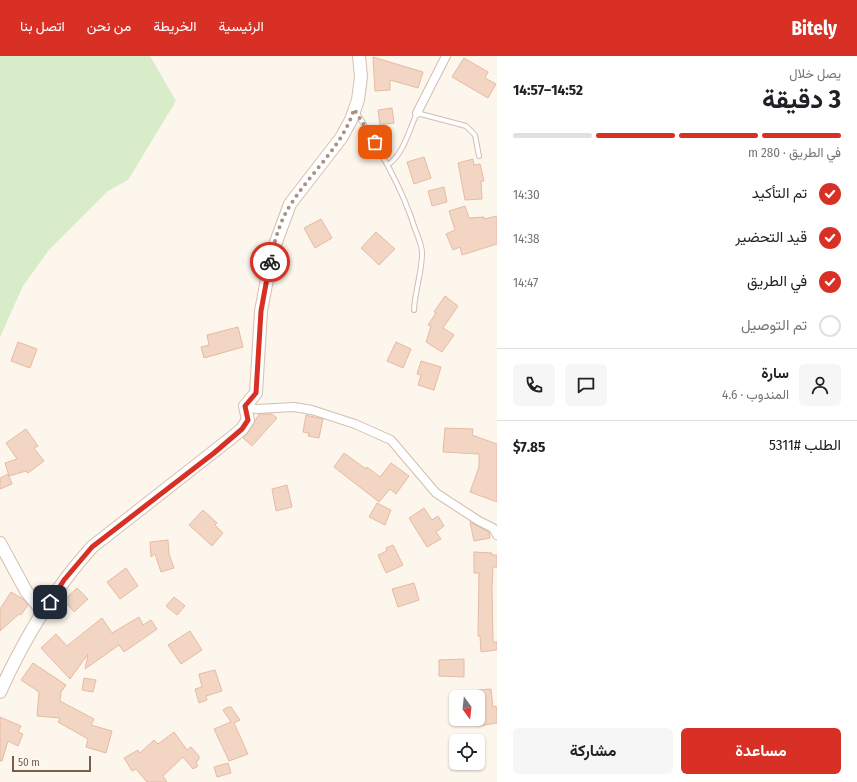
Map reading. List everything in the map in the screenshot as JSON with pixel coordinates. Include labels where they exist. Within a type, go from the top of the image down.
[{"type":"main road","points":[[0,692],[8,674],[64,580],[92,547],[242,429],[248,420],[245,406],[256,393],[261,311],[272,253],[290,204],[341,138],[351,120],[361,77],[359,56]]},
{"type":"main road","points":[[0,543],[26,591],[44,613]]},
{"type":"street","points":[[417,112],[446,56]]},
{"type":"street","points":[[245,406],[256,409],[294,407],[312,410],[348,421],[391,440],[436,493],[492,528],[497,535]]},
{"type":"lane","points":[[354,109],[389,164],[412,218],[422,251],[421,274],[415,293],[414,310]]},
{"type":"lane","points":[[389,164],[397,158],[417,112],[466,126],[475,135],[479,156]]},
{"type":"green space","points":[[0,56],[150,56],[176,101],[128,180],[108,191],[48,251],[23,286],[0,337]]},
{"type":"building","points":[[373,57],[423,72],[418,88],[390,80],[390,90],[375,91]]},
{"type":"building","points":[[464,58],[488,72],[485,78],[496,84],[488,98],[452,77]]},
{"type":"building","points":[[392,108],[394,123],[380,125],[378,110]]},
{"type":"building","points":[[424,157],[431,178],[414,184],[407,162]]},
{"type":"building","points":[[473,159],[474,165],[480,164],[484,181],[481,181],[482,199],[465,200],[458,163]]},
{"type":"building","points":[[444,187],[447,202],[432,206],[428,191]]},
{"type":"building","points":[[465,206],[469,218],[484,217],[484,219],[497,216],[497,244],[462,255],[460,247],[453,250],[446,234],[455,230],[449,211]]},
{"type":"building","points":[[321,219],[332,238],[315,248],[304,228]]},
{"type":"building","points":[[376,232],[395,249],[379,265],[361,248]]},
{"type":"building","points":[[445,296],[458,306],[443,328],[454,335],[442,352],[426,342],[431,326],[428,325],[436,313],[434,312]]},
{"type":"building","points":[[238,327],[243,347],[204,358],[201,347],[209,345],[207,335]]},
{"type":"building","points":[[18,342],[37,349],[30,368],[11,361]]},
{"type":"building","points":[[396,342],[411,349],[403,368],[387,361]]},
{"type":"building","points":[[421,361],[441,367],[434,390],[418,385],[421,375],[417,374]]},
{"type":"building","points":[[259,414],[272,414],[277,418],[252,446],[243,438],[248,433]]},
{"type":"building","points":[[306,415],[323,419],[319,438],[308,436],[309,433],[303,432]]},
{"type":"building","points":[[445,428],[473,429],[472,435],[497,444],[497,502],[470,492],[479,467],[479,454],[443,452]]},
{"type":"building","points":[[26,429],[38,446],[34,448],[44,461],[28,473],[26,471],[9,476],[5,463],[17,459],[6,443]]},
{"type":"building","points":[[344,453],[380,477],[391,463],[409,476],[396,494],[390,489],[379,502],[334,467]]},
{"type":"building","points":[[8,474],[12,484],[0,489],[0,478]]},
{"type":"building","points":[[287,485],[292,507],[276,511],[272,489]]},
{"type":"building","points":[[377,503],[391,510],[385,525],[369,517]]},
{"type":"building","points":[[424,508],[432,520],[438,516],[444,526],[436,532],[441,539],[427,547],[409,518]]},
{"type":"building","points":[[203,510],[217,523],[215,525],[223,533],[212,546],[189,525]]},
{"type":"building","points":[[470,522],[489,532],[490,538],[474,541]]},
{"type":"building","points":[[168,540],[169,554],[174,568],[161,572],[155,554],[151,557],[150,542]]},
{"type":"building","points":[[393,545],[403,565],[386,573],[378,555],[387,551],[386,548]]},
{"type":"building","points":[[474,552],[492,553],[492,555],[497,555],[497,567],[493,567],[492,587],[493,642],[497,642],[497,650],[481,652],[480,636],[478,636],[479,573],[474,573]]},
{"type":"building","points":[[126,568],[138,586],[120,599],[107,582]]},
{"type":"building","points":[[414,583],[419,600],[398,607],[392,589]]},
{"type":"building","points":[[77,588],[88,599],[74,612],[64,600]]},
{"type":"building","points":[[11,592],[23,599],[28,605],[21,615],[19,614],[0,631],[0,609]]},
{"type":"building","points":[[174,597],[185,606],[177,615],[166,606]]},
{"type":"building","points":[[139,617],[143,625],[151,620],[157,629],[124,652],[119,645],[85,669],[88,654],[70,679],[41,648],[56,634],[67,646],[102,618],[112,633]]},
{"type":"building","points":[[190,631],[202,650],[181,664],[168,645]]},
{"type":"building","points":[[464,659],[464,677],[439,676],[439,660]]},
{"type":"building","points":[[33,663],[66,685],[61,692],[60,701],[94,719],[91,725],[112,731],[106,753],[86,747],[88,739],[58,722],[60,718],[37,716],[39,692],[21,680]]},
{"type":"building","points":[[215,670],[222,691],[206,696],[207,700],[199,703],[195,689],[202,687],[199,674]]},
{"type":"building","points":[[84,678],[96,680],[93,692],[82,690]]},
{"type":"building","points":[[491,689],[493,707],[496,706],[497,723],[485,725],[485,690],[478,690]]},
{"type":"building","points":[[231,707],[240,720],[234,723],[248,754],[229,761],[214,729],[231,722],[223,710]]},
{"type":"building","points":[[0,717],[21,726],[18,732],[23,734],[18,746],[8,741],[2,761],[0,761]]},
{"type":"building","points":[[174,732],[187,750],[191,747],[199,756],[196,763],[198,766],[193,769],[183,757],[163,776],[167,782],[147,782],[136,769],[132,771],[124,758],[138,750],[140,753],[154,740],[158,744]]},
{"type":"building","points":[[228,763],[231,773],[217,777],[214,767]]},
{"type":"way so far","points":[[270,262],[280,228],[290,204],[341,138],[351,120],[354,109],[375,142]]},
{"type":"route","points":[[50,602],[64,580],[92,547],[214,453],[242,429],[248,420],[245,406],[256,393],[260,352],[261,311],[265,282],[270,262]]}]
